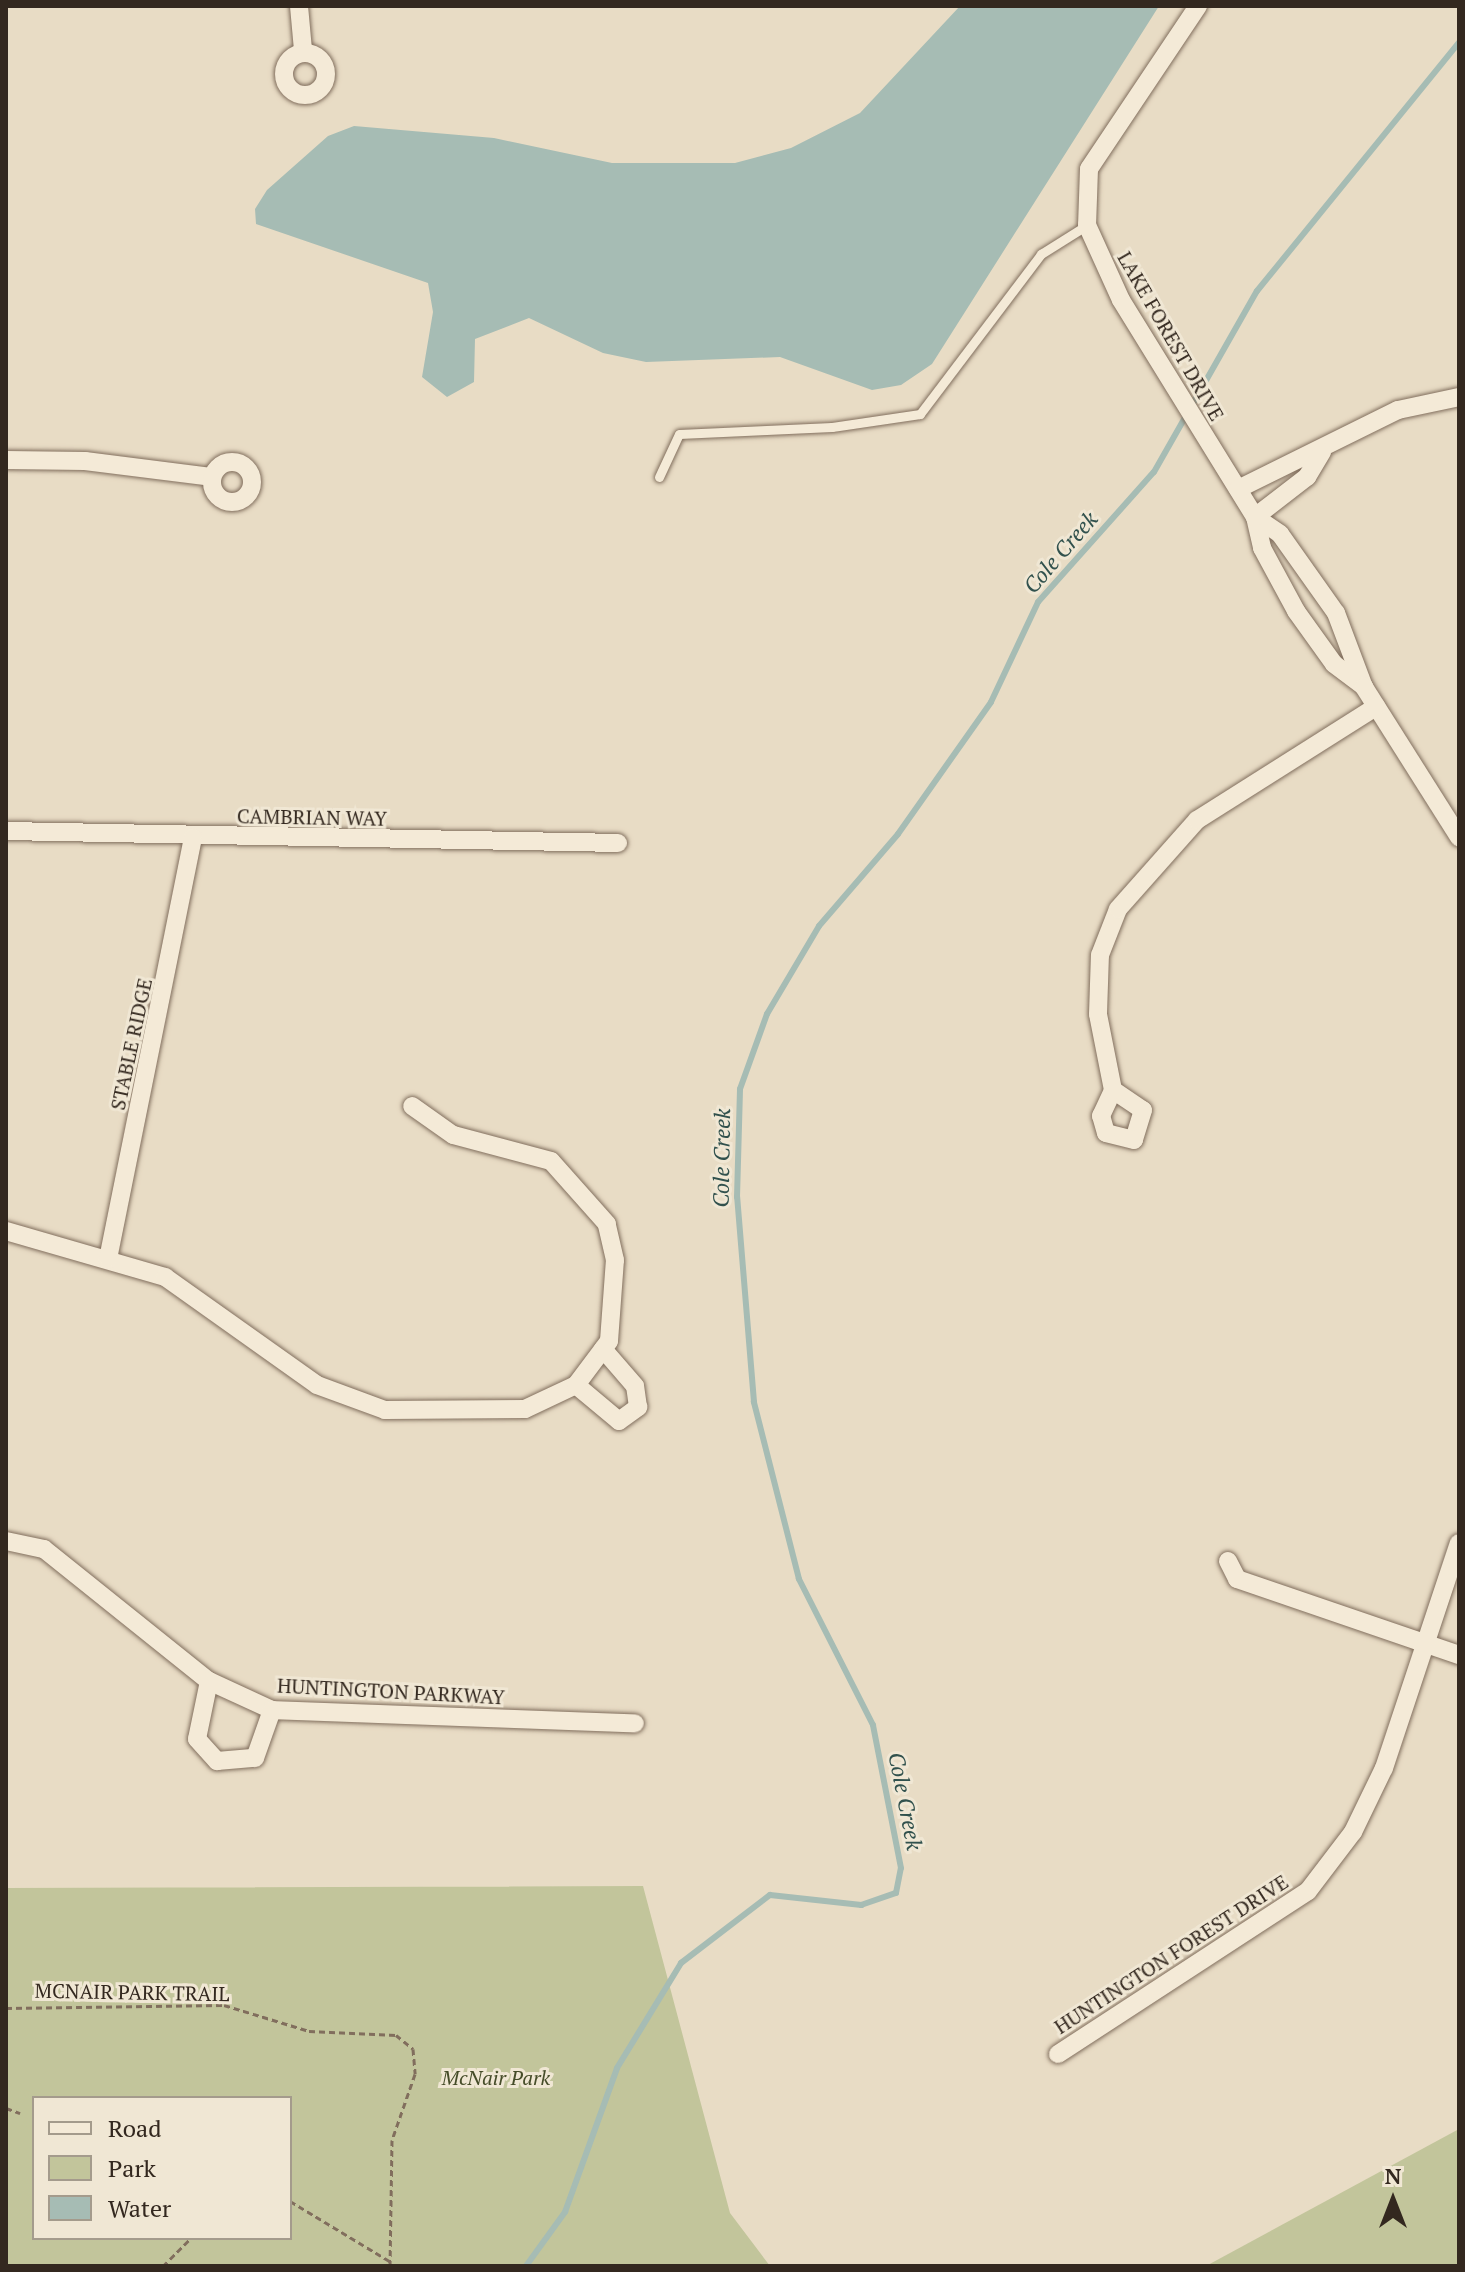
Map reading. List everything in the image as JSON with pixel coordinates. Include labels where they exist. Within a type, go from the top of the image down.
[{"type":"street","points":[[299,6],[303,50]]},
{"type":"street","name":"LAKE FOREST DRIVE","points":[[1198,6],[1089,169],[1087,225],[1146,343],[1255,517],[1262,548],[1296,611],[1334,664],[1364,687]]},
{"type":"street","points":[[1238,489],[1297,455],[1322,452],[1398,410],[1459,397]]},
{"type":"street","points":[[1255,517],[1307,477],[1322,452]]},
{"type":"street","points":[[6,460],[85,461],[211,477]]},
{"type":"street","name":"LAKE FOREST DRIVE","points":[[1255,517],[1280,534],[1336,613],[1364,687],[1459,837]]},
{"type":"street","points":[[1113,1090],[1098,1014],[1100,955],[1118,909],[1197,820],[1376,707]]},
{"type":"street","name":"CAMBRIAN WAY","points":[[6,831],[618,843]]},
{"type":"street","name":"STABLE RIDGE","points":[[108,1259],[193,837]]},
{"type":"street","points":[[6,1231],[165,1277],[317,1385],[385,1410],[456,1415],[525,1409],[576,1385],[603,1349],[615,1260],[607,1224],[551,1161],[453,1135],[412,1106]]},
{"type":"street","points":[[576,1385],[619,1421],[638,1407],[635,1386],[603,1349]]},
{"type":"street","name":"HUNTINGTON PARKWAY","points":[[6,1541],[44,1549],[209,1681],[272,1710],[635,1723]]},
{"type":"street","name":"HUNTINGTON FOREST DRIVE","points":[[1058,2054],[1308,1891],[1353,1832],[1384,1768],[1459,1543]]},
{"type":"street","points":[[1228,1561],[1237,1579],[1459,1655]]},
{"type":"street","points":[[209,1681],[197,1739],[217,1761],[255,1758],[272,1710]]},
{"type":"lane","points":[[659,477],[679,434],[832,427],[920,414],[1041,254],[1087,225]]},
{"type":"path","name":"MCNAIR PARK TRAIL","points":[[6,2008],[224,2005],[309,2031],[396,2035],[413,2049],[415,2074],[392,2140],[391,2264]]},
{"type":"path","points":[[6,2108],[20,2113]]},
{"type":"path","name":"MCNAIR PARK TRAIL","points":[[292,2202],[391,2264]]},
{"type":"path","points":[[163,2266],[189,2240]]},
{"type":"green space","name":"McNair Park","points":[[643,1886],[730,2213],[770,2266],[6,2266],[6,1888]]},
{"type":"green space","points":[[1459,2129],[1459,2266],[1206,2266]]},
{"type":"water","points":[[960,6],[1159,6],[932,364],[901,385],[872,390],[780,357],[646,362],[603,353],[529,318],[475,339],[474,382],[447,397],[422,377],[433,312],[428,283],[256,224],[255,209],[267,190],[328,136],[354,126],[494,138],[612,163],[735,163],[791,148],[860,113]]},
{"type":"waterway","name":"Cole Creek","points":[[526,2266],[565,2212],[617,2068],[681,1963],[770,1895],[861,1905],[896,1893],[901,1868],[873,1725],[799,1579],[754,1402],[737,1197],[740,1089],[767,1014],[819,926],[898,834],[991,702],[1038,602],[1154,472],[1257,291],[1459,42]]}]
